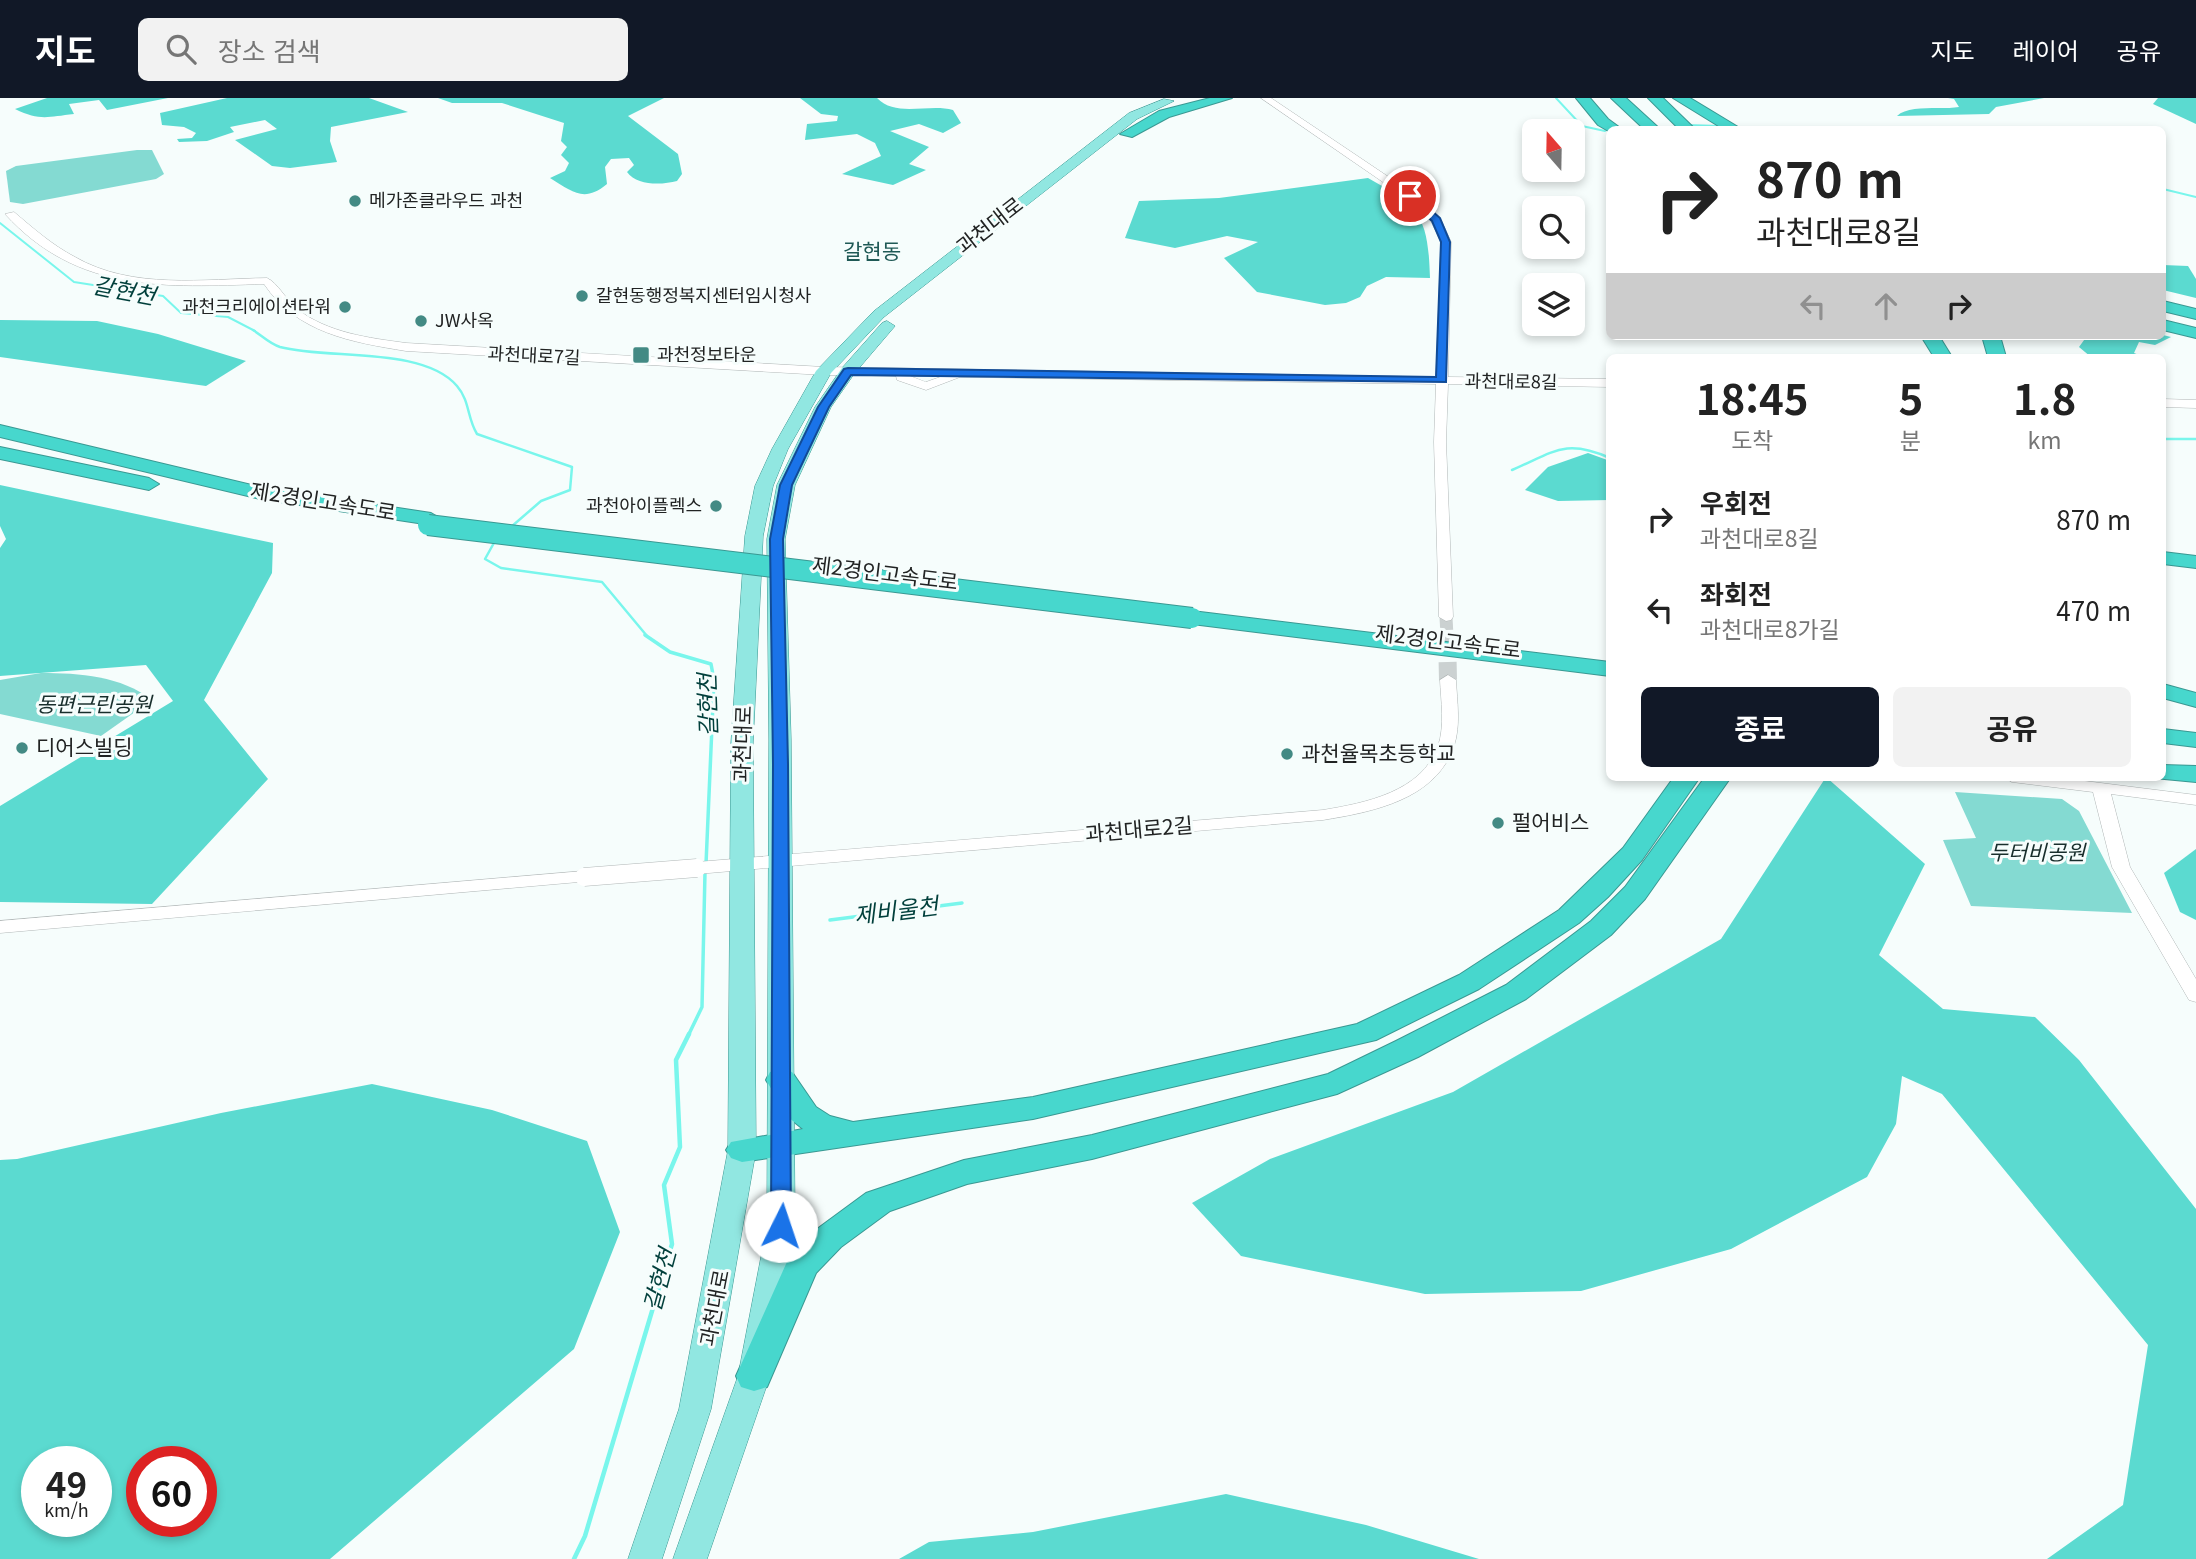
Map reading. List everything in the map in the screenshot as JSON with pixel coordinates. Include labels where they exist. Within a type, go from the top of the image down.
[{"type":"highway","points":[[1135,123],[1225,98]]},
{"type":"highway","points":[[1583,98],[1610,126]]},
{"type":"highway","points":[[1604,98],[1635,126]]},
{"type":"highway","points":[[1618,98],[1650,126]]},
{"type":"highway","points":[[1655,98],[1685,126]]},
{"type":"highway","points":[[1680,98],[1729,126]]},
{"type":"highway","points":[[1175,99],[1206,102]]},
{"type":"highway","points":[[2166,307],[2196,314]]},
{"type":"highway","points":[[2166,323],[2196,328]]},
{"type":"highway","points":[[2166,324],[2196,334]]},
{"type":"highway","name":"제2경인고속도로","points":[[0,431],[260,493],[430,522]]},
{"type":"highway","name":"제2경인고속도로","points":[[0,453],[223,497],[1193,614],[1606,660]]},
{"type":"highway","points":[[2166,560],[2196,565]]},
{"type":"highway","name":"제2경인고속도로","points":[[1193,614],[1606,668]]},
{"type":"highway","points":[[1451,649],[1606,683]]},
{"type":"highway","points":[[2166,692],[2196,700]]},
{"type":"highway","points":[[2166,728],[2196,732]]},
{"type":"highway","points":[[2166,736],[2196,740]]},
{"type":"highway","points":[[2166,773],[2196,774]]},
{"type":"highway","points":[[742,1150],[1033,1108],[1364,1033],[1410,1013],[1486,971],[1552,928],[1623,866],[1684,781]]},
{"type":"highway","points":[[754,1376],[802,1265],[829,1238],[878,1202],[964,1172],[1092,1147],[1337,1083],[1408,1049],[1516,992],[1561,961],[1601,928],[1635,893],[1715,781]]},
{"type":"highway","points":[[781,1080],[806,1118],[816,1125],[852,1133]]},
{"type":"main road","name":"과천대로","points":[[645,1559],[695,1409],[742,1150],[742,743],[754,536],[768,476],[824,371],[879,314],[925,276],[1135,123],[1175,99]]},
{"type":"main road","name":"과천대로","points":[[690,1559],[754,1376],[781,1226],[776,539],[786,485],[823,407],[848,371],[897,314],[1135,123]]},
{"type":"street","points":[[1265,98],[1426,209],[1436,220],[1446,242],[1440,442],[1446,617]]},
{"type":"street","name":"과천대로7길","points":[[10,214],[65,259],[100,275],[150,283],[267,281],[275,296],[308,324],[393,345],[452,352],[824,371]]},
{"type":"street","points":[[824,371],[848,371]]},
{"type":"street","name":"과천대로8길","points":[[848,371],[885,372],[926,386],[967,373],[1606,383]]},
{"type":"street","points":[[2166,402],[2196,404]]},
{"type":"street","name":"과천대로2길","points":[[0,927],[1323,815],[1366,807],[1413,786],[1425,777],[1440,758],[1447,738],[1448,680]]},
{"type":"street","points":[[2042,781],[2196,800]]},
{"type":"street","points":[[2101,789],[2121,867],[2196,995]]},
{"type":"green space","points":[[152,150],[164,174],[156,179],[23,204],[10,202],[6,171],[16,166]]},
{"type":"green space","name":"동편근린공원","points":[[41,673],[85,675],[114,681],[152,700],[101,736],[0,714],[0,680]]},
{"type":"green space","name":"두터비공원","points":[[1955,792],[2062,799],[2079,811],[2132,913],[1971,906],[1943,840],[1976,838]]},
{"type":"shaded area","points":[[47,98],[168,98],[107,110],[99,100],[69,104],[74,114],[50,117],[38,117],[15,109]]},
{"type":"shaded area","points":[[227,98],[369,98],[408,112],[331,127],[330,141],[337,162],[290,168],[272,166],[235,140],[277,129],[265,120],[230,127],[234,132],[207,141],[179,142],[177,139],[192,138],[196,133],[184,127],[162,125],[160,113]]},
{"type":"shaded area","points":[[438,98],[664,98],[628,116],[678,154],[682,174],[677,181],[657,184],[643,182],[631,177],[627,172],[634,165],[629,158],[611,159],[605,167],[607,184],[592,193],[578,193],[550,178],[565,171],[569,163],[561,155],[567,147],[561,141],[564,123],[502,103],[452,103]]},
{"type":"shaded area","points":[[800,98],[877,98],[885,104],[903,109],[944,108],[953,110],[961,123],[943,133],[919,124],[890,131],[929,147],[909,164],[926,170],[893,185],[842,174],[881,156],[875,143],[857,134],[805,140],[807,124],[837,121],[838,116],[821,114]]},
{"type":"shaded area","points":[[1948,98],[2044,98],[1996,107],[1989,114],[1897,116],[1909,110],[1959,107],[1954,99]]},
{"type":"shaded area","points":[[2158,98],[2196,98],[2196,124],[2153,104]]},
{"type":"shaded area","points":[[1368,178],[1400,198],[1418,217],[1427,241],[1430,278],[1386,277],[1367,286],[1360,297],[1346,303],[1325,305],[1257,292],[1224,258],[1258,242],[1227,236],[1175,248],[1125,238],[1139,201],[1219,198]]},
{"type":"shaded area","points":[[2166,265],[2188,266],[2196,279],[2196,298],[2166,291]]},
{"type":"shaded area","points":[[0,320],[97,321],[158,334],[246,361],[206,386],[0,357]]},
{"type":"shaded area","points":[[2084,340],[2165,340],[2155,345],[2139,342],[2134,353],[2136,354],[2087,354],[2079,347]]},
{"type":"shaded area","points":[[1588,453],[1606,460],[1606,500],[1558,501],[1525,490],[1548,467]]},
{"type":"shaded area","points":[[0,485],[273,543],[272,573],[204,700],[268,779],[152,904],[0,902],[0,806],[173,701],[146,665],[0,676],[0,548],[6,539],[0,526]]},
{"type":"shaded area","points":[[1823,781],[1831,781],[1925,864],[1879,955],[1943,1009],[2035,1017],[2079,1060],[2196,1209],[2196,1559],[2047,1559],[2123,1505],[2148,1345],[1942,1094],[1902,1076],[1896,1124],[1867,1177],[1731,1249],[1581,1291],[1425,1294],[1241,1256],[1192,1203],[1270,1159],[1453,1092],[1721,939]]},
{"type":"shaded area","points":[[2196,849],[2196,920],[2180,912],[2164,873]]},
{"type":"shaded area","points":[[372,1084],[492,1110],[587,1141],[620,1232],[574,1349],[330,1559],[0,1559],[0,1160],[17,1159],[221,1113]]},
{"type":"shaded area","points":[[1226,1494],[1366,1525],[1479,1559],[899,1559],[929,1542],[1033,1532]]},
{"type":"waterway","points":[[1556,98],[1582,126],[1605,131]]},
{"type":"waterway","points":[[1687,125],[1720,126]]},
{"type":"waterway","points":[[2166,190],[2196,197]]},
{"type":"waterway","name":"갈현천","points":[[0,223],[74,282],[163,296],[181,313],[228,317],[255,331]]},
{"type":"waterway","name":"갈현천","points":[[253,330],[280,347],[399,360],[442,373],[461,392],[477,434],[572,467],[570,490],[541,501],[511,527]]},
{"type":"waterway","name":"제비울천","points":[[2166,439],[2196,439]]},
{"type":"waterway","name":"제비울천","points":[[1512,470],[1550,453],[1570,448],[1606,456]]},
{"type":"waterway","name":"갈현천","points":[[495,541],[485,559],[501,568],[602,582],[647,636]]},
{"type":"waterway","name":"갈현천","points":[[645,635],[670,652],[711,664],[714,680],[706,864]]},
{"type":"waterway","name":"갈현천","points":[[688,1036],[702,1007],[705,872]]},
{"type":"waterway","name":"제비울천","points":[[830,920],[962,903]]},
{"type":"waterway","name":"갈현천","points":[[574,1559],[585,1536],[672,1244],[664,1185],[680,1147],[676,1060],[688,1036]]},
{"type":"tunnel","points":[[1446,617],[1447,636]]},
{"type":"tunnel","points":[[1447,635],[1448,680]]},
{"type":"place","name":"메가존클라우드 과천","points":[[355,201]]},
{"type":"place","name":"갈현동행정복지센터임시청사","points":[[582,296]]},
{"type":"place","name":"과천크리에이션타워","points":[[345,307]]},
{"type":"place","name":"JW사옥","points":[[421,321]]},
{"type":"place","name":"과천정보타운","points":[[641,355]]},
{"type":"place","name":"과천아이플렉스","points":[[716,506]]},
{"type":"place","name":"디어스빌딩","points":[[22,748]]},
{"type":"place","name":"과천율목초등학교","points":[[1287,754]]},
{"type":"place","name":"펄어비스","points":[[1498,823]]},
{"type":"district","name":"갈현동","points":[[872,252]]},
{"type":"route","points":[[781,1226],[780,764],[776,539],[786,485],[823,407],[848,371],[1442,380],[1446,242],[1436,220],[1410,196]]}]
